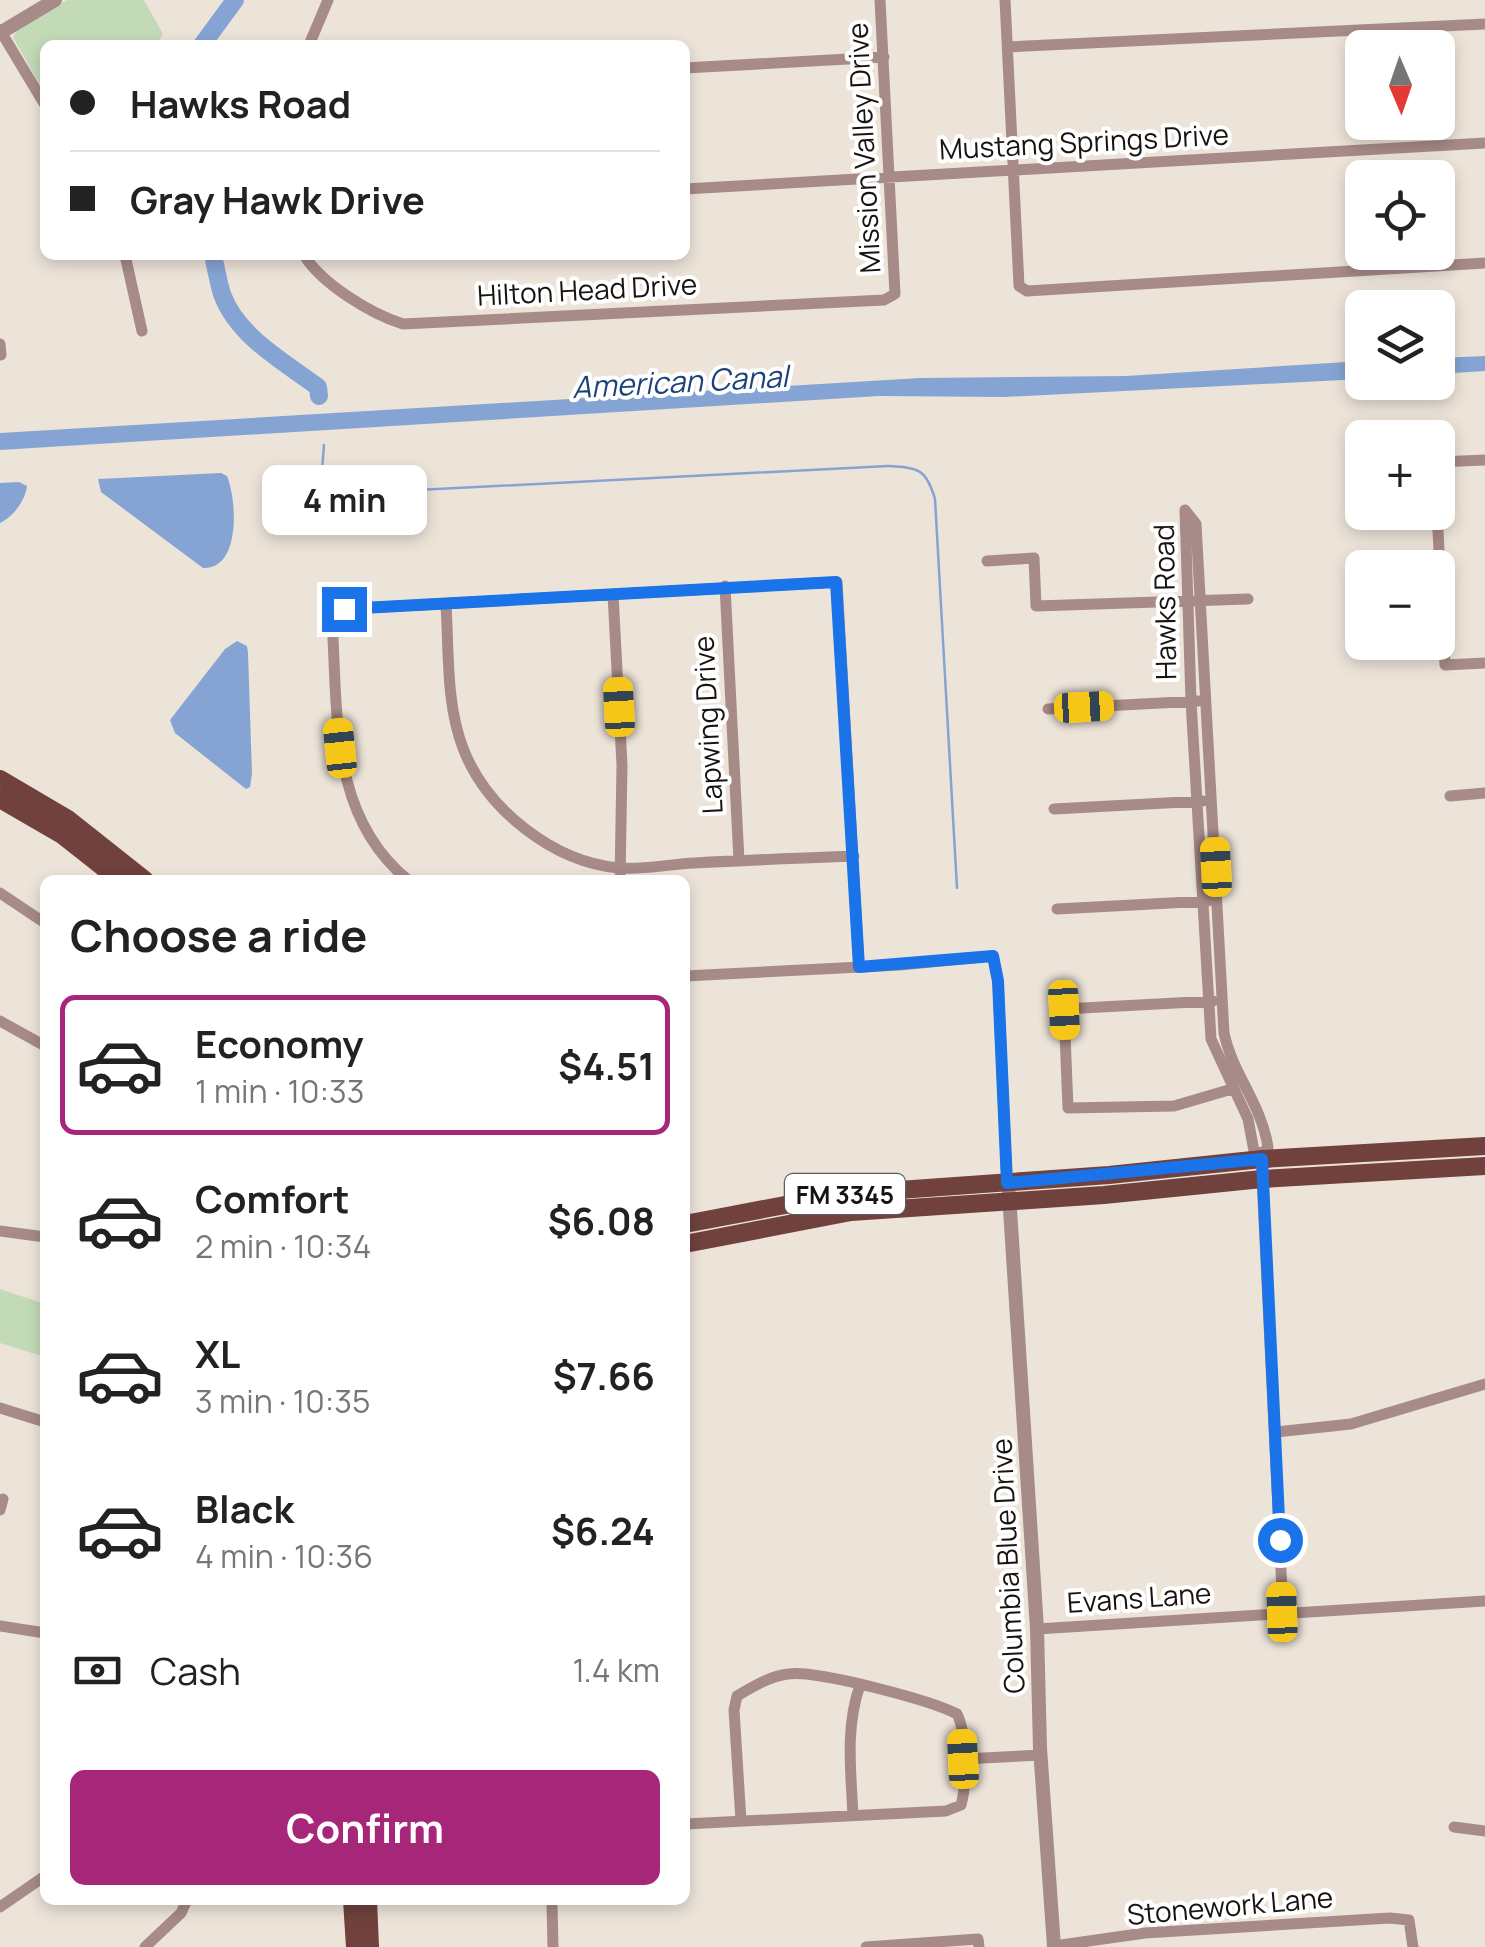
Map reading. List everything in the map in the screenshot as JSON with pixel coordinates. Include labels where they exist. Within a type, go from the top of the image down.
[{"type":"main road","points":[[0,778],[68,819],[138,875]]},
{"type":"main road","points":[[0,799],[62,834],[113,875]]},
{"type":"main road","name":"FM 3345","points":[[690,1243],[851,1212],[1262,1156],[1485,1146]]},
{"type":"main road","name":"FM 3345","points":[[690,1223],[798,1201],[882,1190],[1009,1192],[1485,1166]]},
{"type":"main road","points":[[798,1201],[802,1220]]},
{"type":"main road","points":[[352,1905],[355,1947]]},
{"type":"main road","points":[[368,1905],[370,1947]]},
{"type":"street","points":[[40,98],[0,31],[55,0]]},
{"type":"street","points":[[311,40],[328,0]]},
{"type":"street","name":"Mission Valley Drive","points":[[880,0],[894,294]]},
{"type":"street","points":[[1004,0],[1019,286],[1028,290],[1485,263]]},
{"type":"street","points":[[1008,47],[1485,24]]},
{"type":"street","points":[[690,68],[884,57]]},
{"type":"street","name":"Mustang Springs Drive","points":[[690,188],[1485,144]]},
{"type":"street","points":[[126,260],[142,331]]},
{"type":"street","name":"Hilton Head Drive","points":[[307,260],[314,270],[378,316],[403,324],[884,300],[894,294]]},
{"type":"street","points":[[1455,461],[1485,460]]},
{"type":"street","name":"Hawks Road","points":[[1262,1156],[1254,1151],[1248,1119],[1215,1053],[1208,1001],[1185,510],[1196,524],[1227,1046],[1264,1122],[1268,1147],[1262,1156],[1262,1179],[1282,1612]]},
{"type":"street","points":[[1438,530],[1445,665],[1485,663]]},
{"type":"street","points":[[987,561],[1034,558],[1036,606],[1248,600]]},
{"type":"street","points":[[403,875],[384,856],[351,801],[338,726],[332,620],[336,612],[836,582],[859,967]]},
{"type":"street","name":"Lapwing Drive","points":[[725,586],[740,861]]},
{"type":"street","points":[[613,594],[622,764],[620,874]]},
{"type":"street","points":[[446,606],[455,722],[476,776],[508,815],[526,828],[578,857],[620,874],[740,861],[854,856]]},
{"type":"street","points":[[1048,709],[1207,700]]},
{"type":"street","points":[[1450,796],[1485,793]]},
{"type":"street","points":[[1054,809],[1212,800]]},
{"type":"street","points":[[0,892],[40,920]]},
{"type":"street","points":[[1057,910],[1217,900]]},
{"type":"street","points":[[690,976],[993,956],[998,981],[1009,1192]]},
{"type":"street","points":[[1222,1001],[1064,1010],[1068,1108],[1174,1106],[1232,1089]]},
{"type":"street","points":[[0,1020],[40,1043]]},
{"type":"street","name":"Columbia Blue Drive","points":[[1009,1192],[1054,1946]]},
{"type":"street","points":[[0,1231],[40,1237]]},
{"type":"street","points":[[1276,1432],[1352,1424],[1485,1384]]},
{"type":"street","points":[[0,1408],[40,1420]]},
{"type":"street","name":"Evans Lane","points":[[1037,1629],[1485,1601]]},
{"type":"street","points":[[0,1626],[40,1631]]},
{"type":"street","points":[[690,1824],[946,1811],[961,1805],[963,1759],[958,1714],[836,1677],[789,1674],[772,1678],[737,1696],[734,1710],[742,1821]]},
{"type":"street","points":[[853,1816],[850,1734],[860,1686]]},
{"type":"street","points":[[963,1759],[1040,1755]]},
{"type":"street","points":[[1454,1827],[1485,1831]]},
{"type":"street","points":[[0,1907],[40,1879]]},
{"type":"street","points":[[145,1947],[182,1913],[185,1905]]},
{"type":"street","points":[[552,1905],[553,1947]]},
{"type":"street","name":"Stonework Lane","points":[[1054,1946],[1172,1930],[1390,1918],[1409,1920],[1414,1947]]},
{"type":"street","points":[[866,1947],[978,1939],[979,1947]]},
{"type":"green space","points":[[67,0],[144,0],[163,34],[160,40],[40,40],[40,85],[13,37],[19,28]]},
{"type":"green space","points":[[0,1289],[40,1302],[40,1355],[0,1343]]},
{"type":"water","points":[[1485,356],[1485,371],[1455,373],[1455,357]]},
{"type":"water","name":"American Canal","points":[[1345,362],[1345,380],[1004,397],[879,396],[0,450],[0,433],[920,378],[1126,376]]},
{"type":"water","points":[[221,473],[227,476],[233,501],[233,532],[224,558],[215,566],[203,568],[101,492],[98,479]]},
{"type":"water","points":[[19,482],[27,486],[24,497],[14,513],[0,523],[0,483]]},
{"type":"water","points":[[237,641],[247,646],[248,653],[252,774],[246,789],[175,733],[170,720],[225,649]]},
{"type":"waterway","points":[[206,40],[235,0]]},
{"type":"waterway","points":[[214,260],[222,294],[239,323],[263,347],[318,387],[319,396]]},
{"type":"waterway","points":[[324,445],[320,495],[888,466],[924,475],[935,499],[957,888]]},
{"type":"route","points":[[344,609],[836,582],[859,967],[993,956],[998,981],[1007,1183],[1262,1159],[1280,1540]]}]
